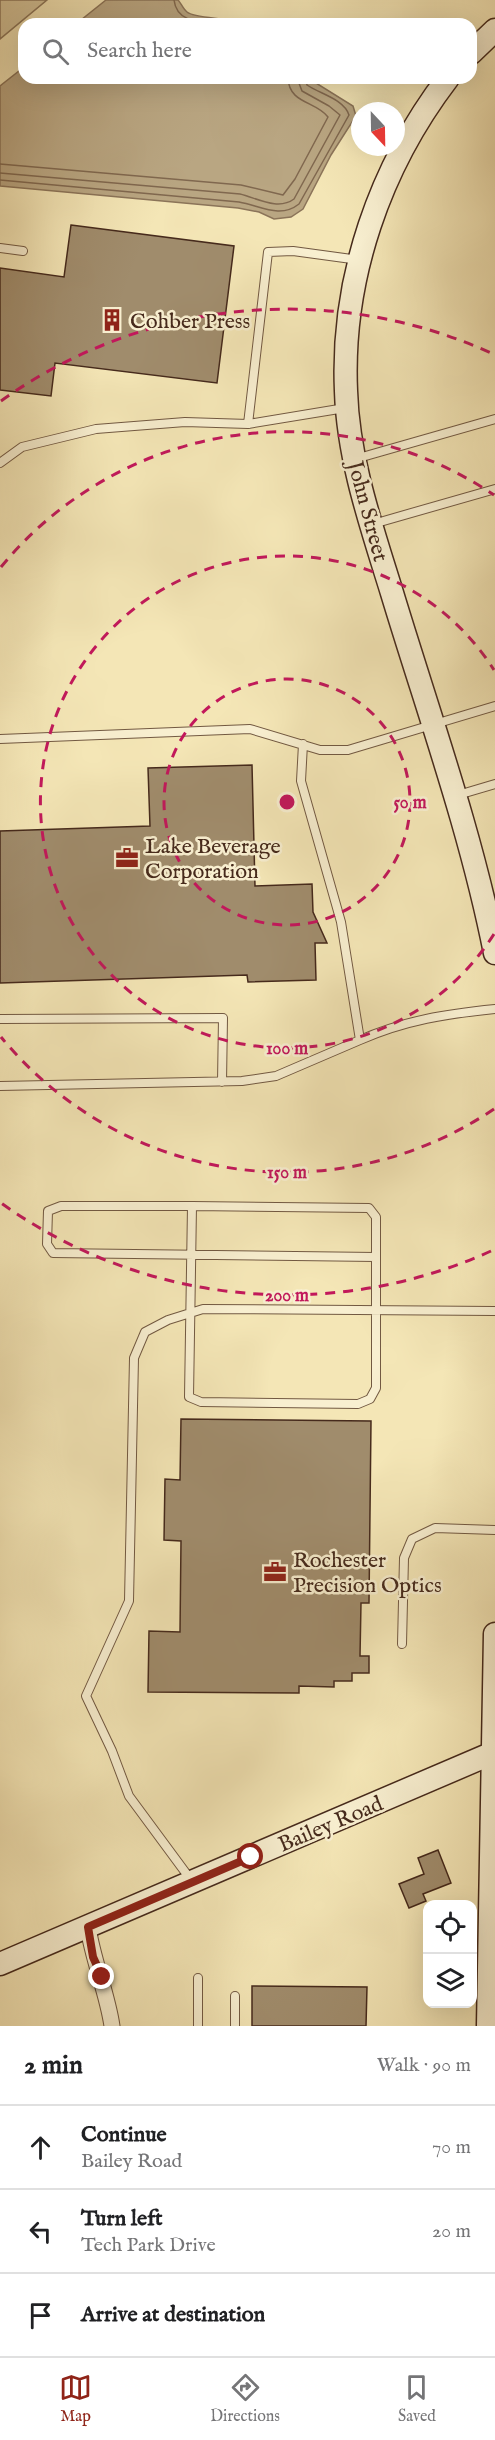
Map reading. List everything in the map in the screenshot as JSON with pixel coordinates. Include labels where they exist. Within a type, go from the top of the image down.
[{"type":"street","points":[[477,47],[495,30]]},
{"type":"street","name":"John Street","points":[[444,84],[424,110],[396,157],[371,221],[352,291],[346,347],[347,408],[355,459],[372,524],[474,865],[495,953]]},
{"type":"street","points":[[488,2026],[495,1634]]},
{"type":"street","name":"Bailey Road","points":[[0,1964],[493,1752]]},
{"type":"street","points":[[88,1927],[93,1957],[108,1996],[112,2026]]},
{"type":"lane","points":[[0,248],[23,251]]},
{"type":"lane","points":[[248,424],[268,252],[293,251],[360,260]]},
{"type":"lane","points":[[0,463],[22,447],[96,429],[185,422],[248,424],[347,408]]},
{"type":"lane","points":[[355,459],[495,419]]},
{"type":"lane","points":[[372,524],[495,489]]},
{"type":"lane","points":[[0,739],[250,729],[320,750],[348,750],[495,706]]},
{"type":"lane","points":[[303,744],[301,781],[341,922],[360,1040]]},
{"type":"lane","points":[[454,797],[495,784]]},
{"type":"lane","points":[[0,1086],[222,1082],[276,1076],[394,1025],[495,1009]]},
{"type":"lane","points":[[0,1019],[223,1018],[222,1082]]},
{"type":"lane","points":[[192,1206],[191,1255],[189,1313],[189,1397],[201,1402],[358,1404],[370,1399],[376,1388],[376,1311],[376,1257],[376,1217],[369,1208],[192,1206],[61,1206],[48,1211],[47,1244],[53,1253],[191,1255],[376,1257]]},
{"type":"lane","points":[[193,1882],[129,1796],[112,1751],[86,1696],[129,1601],[134,1358],[145,1332],[168,1320],[202,1309],[495,1311]]},
{"type":"lane","points":[[402,1644],[404,1558],[412,1539],[435,1528],[495,1530]]},
{"type":"lane","points":[[198,1978],[198,2026]]},
{"type":"lane","points":[[235,1996],[235,2026]]},
{"type":"shaded area","points":[[0,0],[47,0],[25,18],[18,18],[18,24],[0,39]]},
{"type":"water","points":[[106,0],[178,0],[191,14],[214,18],[84,18]]},
{"type":"water","points":[[18,72],[18,84],[318,84],[351,105],[351,124],[331,155],[303,209],[291,217],[274,219],[259,212],[238,208],[0,186],[0,86]]},
{"type":"building","name":"Cohber Press","points":[[71,225],[234,246],[217,383],[55,363],[51,396],[0,390],[0,268],[64,277]]},
{"type":"building","name":"Lake Beverage Corporation","points":[[252,765],[255,886],[312,884],[313,912],[327,943],[315,943],[316,980],[248,982],[247,975],[0,983],[0,831],[150,826],[148,768]]},
{"type":"building","name":"Rochester Precision Optics","points":[[181,1419],[371,1421],[369,1603],[361,1603],[360,1656],[369,1656],[369,1673],[352,1673],[352,1681],[334,1681],[334,1687],[299,1686],[299,1693],[148,1692],[149,1631],[180,1632],[181,1541],[164,1540],[165,1479],[180,1480]]},
{"type":"building","points":[[438,1850],[451,1883],[423,1894],[426,1900],[409,1908],[399,1884],[424,1874],[418,1858]]},
{"type":"building","points":[[252,1986],[367,1987],[366,2026],[252,2026]]},
{"type":"place","name":"Cohber Press","points":[[112,320]]},
{"type":"place","name":"Lake Beverage Corporation","points":[[127,858]]},
{"type":"place","name":"Rochester Precision Optics","points":[[275,1572]]},
{"type":"route","points":[[102,1977],[93,1957],[88,1927],[251,1857]]}]
